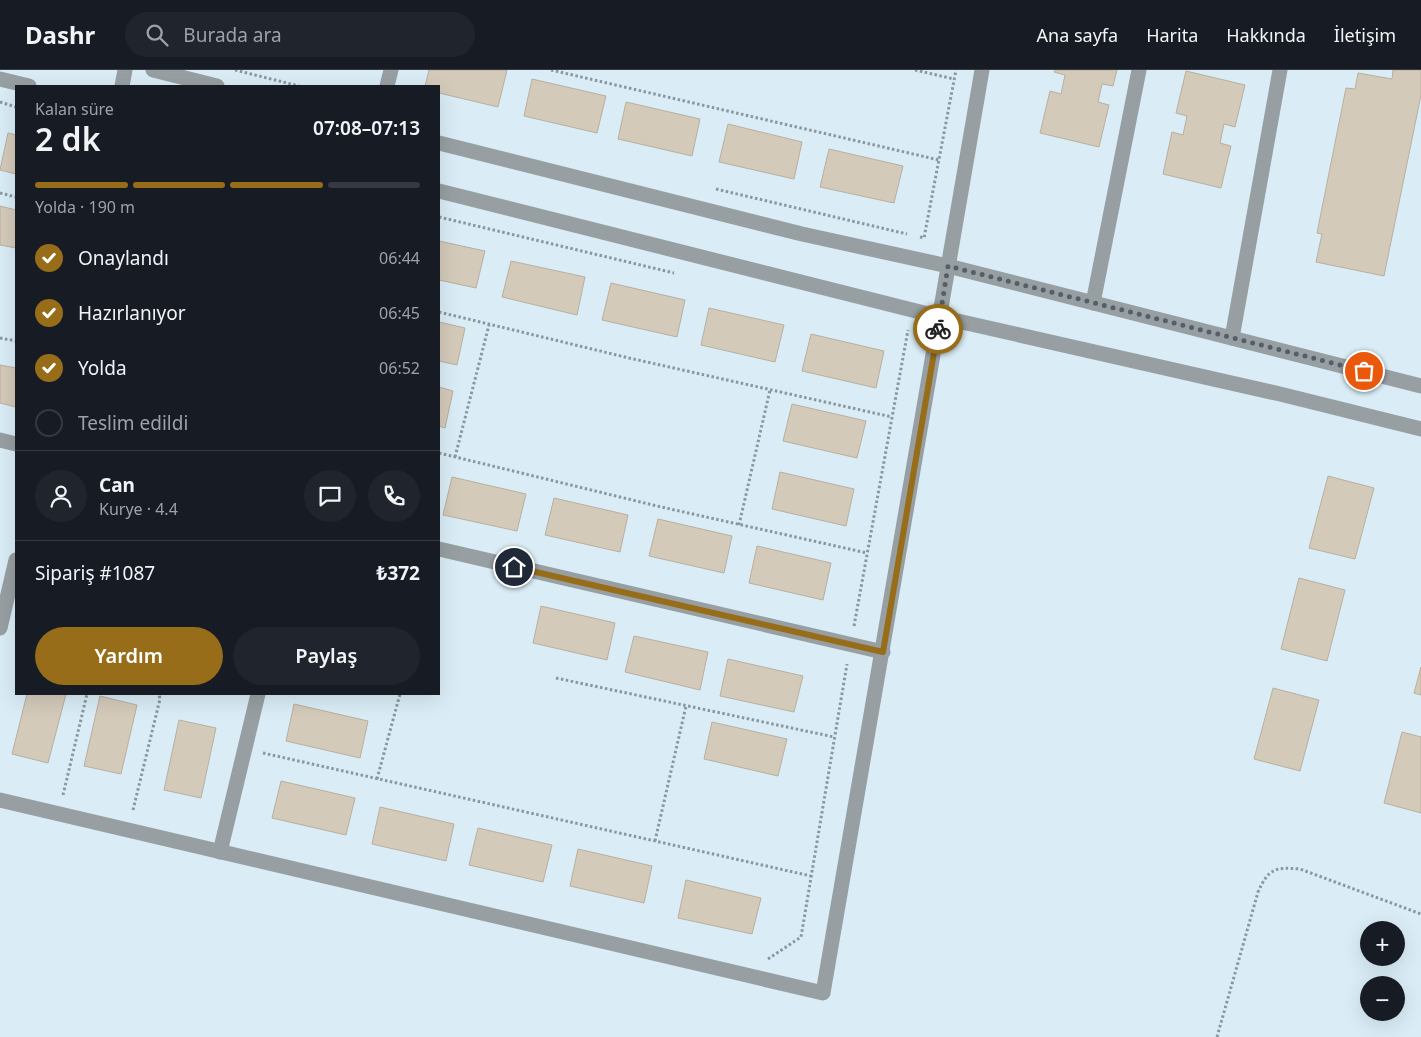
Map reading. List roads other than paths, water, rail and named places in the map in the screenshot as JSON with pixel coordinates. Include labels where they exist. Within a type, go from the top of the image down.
[{"type":"street","points":[[122,85],[125,70]]},
{"type":"street","points":[[153,70],[213,85]]},
{"type":"street","points":[[387,85],[391,70]]},
{"type":"street","points":[[0,800],[823,994],[982,70]]},
{"type":"street","points":[[1094,303],[1139,70]]},
{"type":"street","points":[[1232,338],[1280,70]]},
{"type":"street","points":[[0,79],[25,85]]},
{"type":"street","points":[[440,142],[802,234],[948,266],[1421,386]]},
{"type":"street","points":[[440,191],[940,317],[1421,429]]},
{"type":"street","points":[[0,440],[15,444]]},
{"type":"street","points":[[440,550],[883,652]]},
{"type":"street","points":[[0,628],[15,564]]},
{"type":"street","points":[[220,852],[258,695]]}]
